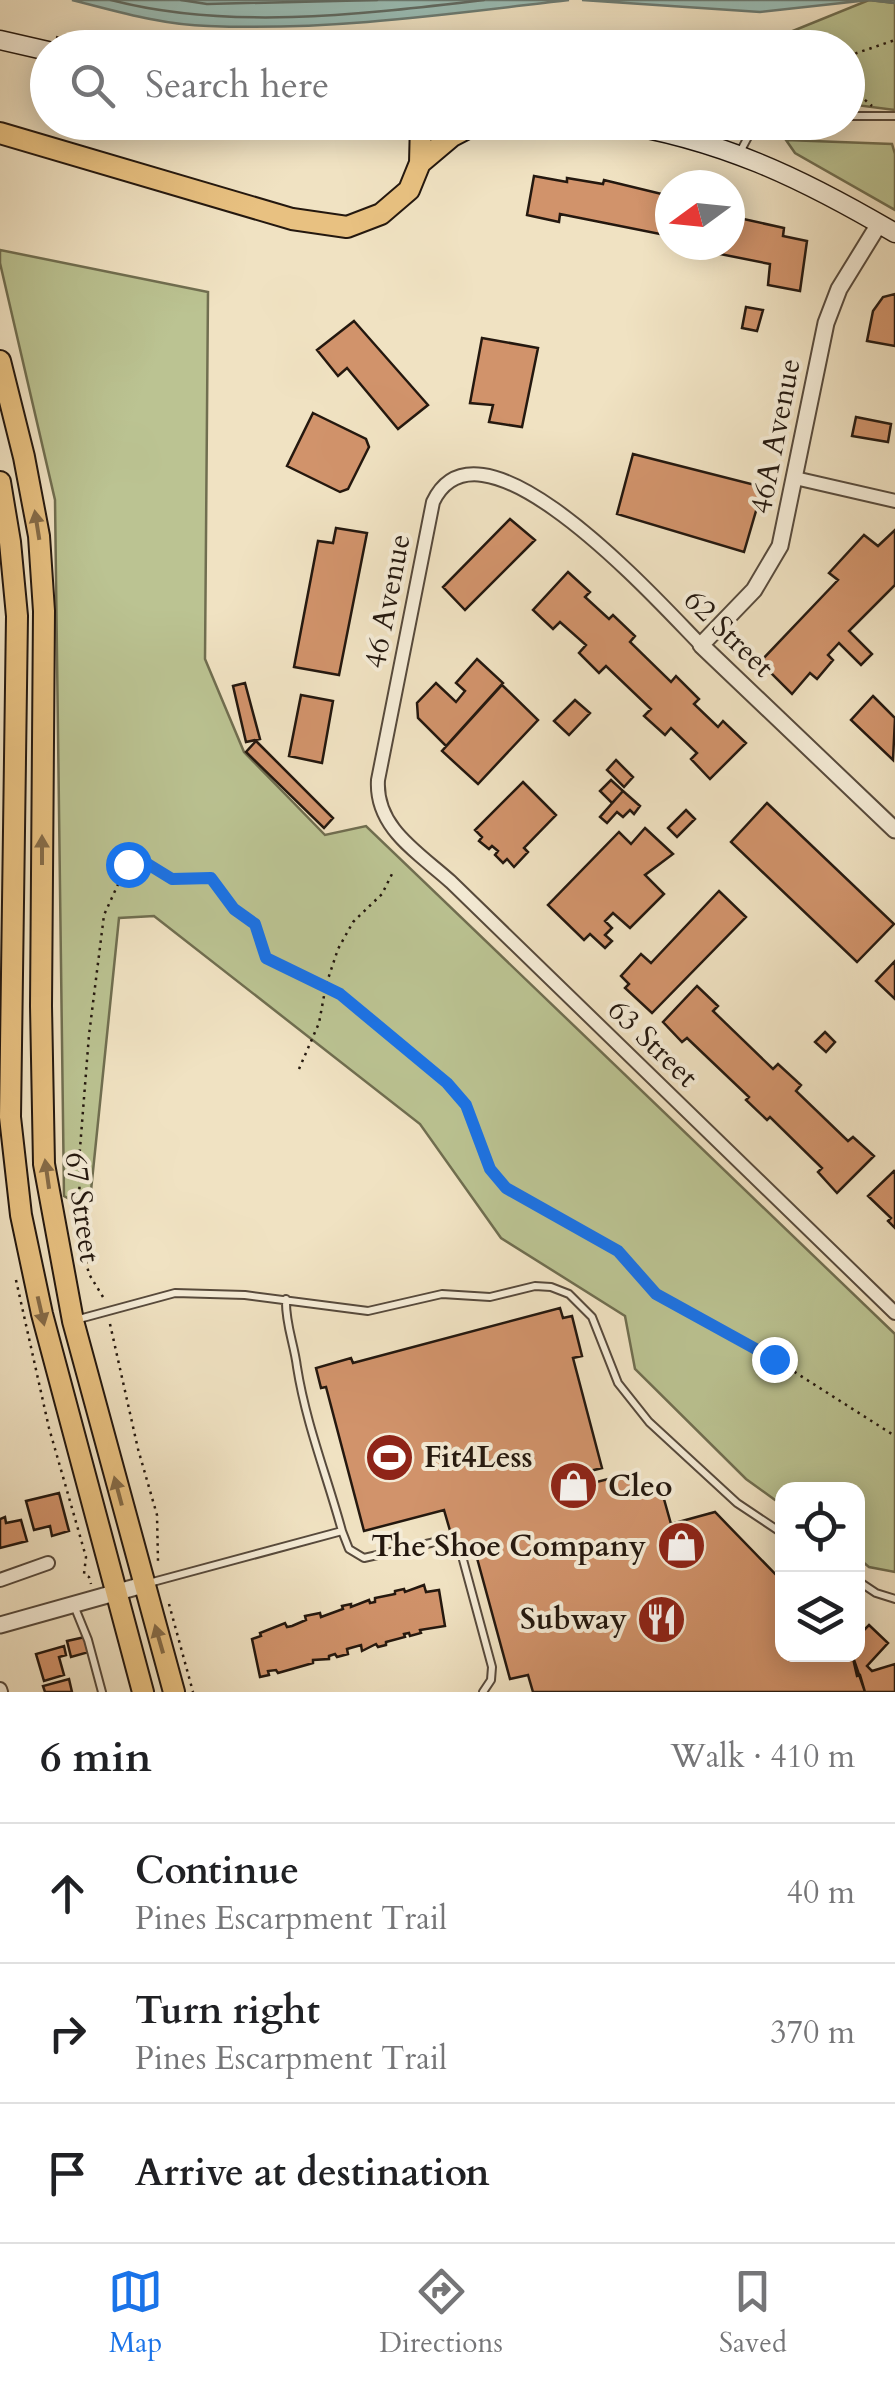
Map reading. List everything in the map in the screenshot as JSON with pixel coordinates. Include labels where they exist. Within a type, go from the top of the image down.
[{"type":"main road","points":[[0,40],[30,46]]},
{"type":"main road","points":[[0,133],[292,219],[347,227],[381,214],[401,200],[420,163],[421,140]]},
{"type":"main road","points":[[420,163],[447,140]]},
{"type":"main road","points":[[689,140],[738,154],[822,190],[887,228]]},
{"type":"main road","points":[[0,147],[29,144]]},
{"type":"main road","name":"67 Street","points":[[0,361],[39,536],[44,611],[44,1147],[62,1276],[174,1692]]},
{"type":"main road","name":"67 Street","points":[[0,482],[17,616],[10,1117],[21,1215],[42,1314],[142,1692]]},
{"type":"street","name":"46A Avenue","points":[[702,645],[754,590],[780,546],[826,323],[839,289],[887,228]]},
{"type":"street","name":"46 Avenue","points":[[380,807],[378,780],[433,502],[443,484],[472,474],[494,476],[516,487]]},
{"type":"street","points":[[795,478],[895,500]]},
{"type":"street","name":"62 Street","points":[[516,487],[590,536],[895,830]]},
{"type":"street","name":"63 Street","points":[[380,807],[392,829],[895,1313]]},
{"type":"street","points":[[0,1580],[48,1563]]},
{"type":"street","points":[[0,1625],[144,1585]]},
{"type":"lane","points":[[865,116],[895,116]]},
{"type":"lane","points":[[738,154],[746,140]]},
{"type":"lane","points":[[73,1321],[175,1293],[286,1299],[368,1311],[442,1294],[490,1296],[535,1286],[551,1287],[569,1294],[592,1317],[618,1383],[636,1407],[737,1504],[775,1528]]},
{"type":"lane","points":[[286,1299],[286,1322],[298,1382],[320,1468],[331,1490],[348,1549],[364,1558],[430,1542],[443,1544],[462,1556],[492,1667],[491,1680],[483,1692]]},
{"type":"lane","points":[[144,1585],[342,1531]]},
{"type":"lane","points":[[865,1586],[895,1600]]},
{"type":"lane","points":[[73,1603],[102,1692]]},
{"type":"path","points":[[865,50],[895,40]]},
{"type":"path","points":[[865,99],[885,116]]},
{"type":"path","points":[[103,1297],[89,1274],[85,1258],[78,1180],[89,1035],[104,915],[128,864],[138,862],[172,879],[208,876],[234,909],[255,924],[266,958],[326,984],[452,1088],[472,1115],[490,1169],[506,1188],[618,1251],[656,1294],[757,1348],[895,1436]]},
{"type":"path","points":[[299,1070],[319,1023],[338,949],[353,922],[382,894],[392,874]]},
{"type":"path","points":[[110,1322],[157,1515],[158,1562]]},
{"type":"path","points":[[170,1604],[194,1692]]},
{"type":"green space","points":[[869,0],[895,3],[895,110],[865,106],[865,30],[795,30]]},
{"type":"green space","points":[[786,140],[892,144],[895,210],[795,153]]},
{"type":"green space","points":[[0,250],[208,292],[205,659],[244,752],[325,835],[366,826],[895,1334],[895,1572],[865,1564],[865,1482],[775,1482],[775,1500],[746,1479],[635,1369],[625,1316],[501,1238],[420,1124],[154,916],[119,918],[89,1210],[64,1196],[55,500]]},
{"type":"water","points":[[72,0],[569,0],[389,20],[253,27],[174,23]]},
{"type":"water","points":[[582,0],[869,0],[760,12]]},
{"type":"building","points":[[534,176],[567,182],[567,178],[603,184],[604,180],[655,192],[655,233],[560,214],[559,222],[527,215]]},
{"type":"building","points":[[745,219],[784,228],[783,236],[807,241],[800,291],[768,285],[770,264],[745,259]]},
{"type":"building","points":[[895,294],[895,346],[867,341],[873,311],[883,297]]},
{"type":"building","points":[[746,307],[763,310],[757,331],[742,328]]},
{"type":"building","points":[[354,321],[428,405],[398,429],[347,368],[338,376],[317,350]]},
{"type":"building","points":[[482,338],[538,348],[522,427],[489,422],[493,405],[470,403]]},
{"type":"building","points":[[313,413],[366,439],[369,447],[348,489],[340,492],[287,466]]},
{"type":"building","points":[[856,417],[891,424],[888,442],[852,436]]},
{"type":"building","points":[[633,454],[763,487],[744,552],[617,514]]},
{"type":"building","points":[[510,519],[535,540],[465,610],[443,587]]},
{"type":"building","points":[[336,528],[367,533],[339,675],[294,667],[318,541],[333,543]]},
{"type":"building","points":[[895,530],[895,585],[849,631],[872,654],[861,665],[839,643],[828,655],[833,660],[817,679],[810,673],[792,694],[760,662],[838,580],[829,573],[864,535],[878,546]]},
{"type":"building","points":[[568,572],[590,592],[585,597],[609,619],[613,615],[635,636],[630,642],[671,682],[676,676],[699,699],[694,704],[718,727],[723,721],[746,743],[710,779],[691,759],[697,753],[671,728],[665,735],[644,716],[651,709],[606,666],[599,673],[579,653],[586,645],[560,622],[553,629],[533,610]]},
{"type":"building","points":[[477,659],[503,683],[446,746],[418,718],[417,703],[436,683],[456,702],[465,691],[456,683]]},
{"type":"building","points":[[245,683],[260,739],[246,742],[233,686]]},
{"type":"building","points":[[502,685],[538,720],[478,784],[442,751]]},
{"type":"building","points":[[301,695],[333,701],[322,763],[289,756]]},
{"type":"building","points":[[873,696],[895,718],[893,760],[851,720]]},
{"type":"building","points":[[575,700],[590,713],[569,735],[554,721]]},
{"type":"building","points":[[256,741],[333,818],[324,828],[246,752]]},
{"type":"building","points":[[616,760],[633,777],[624,787],[607,770]]},
{"type":"building","points":[[611,780],[623,791],[612,803],[600,791]]},
{"type":"building","points":[[523,782],[556,815],[524,848],[528,852],[514,867],[507,859],[503,863],[492,846],[489,849],[479,841],[482,837],[475,830]]},
{"type":"building","points":[[623,791],[640,806],[634,814],[630,810],[623,817],[617,812],[607,823],[600,817]]},
{"type":"building","points":[[767,803],[894,924],[857,962],[731,842]]},
{"type":"building","points":[[686,810],[695,819],[677,837],[668,828]]},
{"type":"building","points":[[645,828],[673,854],[645,875],[664,894],[630,928],[613,913],[605,921],[612,928],[605,935],[612,941],[605,948],[590,934],[584,940],[548,905],[619,832],[631,844]]},
{"type":"building","points":[[719,891],[746,917],[652,1013],[625,988],[629,984],[621,976],[641,954],[651,963]]},
{"type":"building","points":[[895,961],[895,999],[876,981]]},
{"type":"building","points":[[697,986],[718,1006],[713,1011],[773,1069],[778,1064],[801,1085],[796,1091],[848,1141],[853,1137],[874,1156],[837,1193],[818,1172],[822,1168],[770,1117],[767,1120],[746,1100],[749,1097],[687,1038],[682,1042],[663,1022]]},
{"type":"building","points":[[825,1032],[835,1042],[826,1052],[815,1042]]},
{"type":"building","points":[[894,1171],[895,1228],[888,1221],[891,1218],[868,1196]]},
{"type":"building","points":[[560,1308],[563,1318],[572,1316],[582,1356],[573,1358],[602,1468],[566,1477],[569,1489],[620,1476],[653,1495],[662,1492],[671,1524],[715,1512],[775,1574],[775,1662],[855,1662],[865,1692],[533,1692],[528,1675],[510,1679],[474,1547],[451,1534],[444,1510],[364,1531],[326,1387],[321,1388],[316,1368],[351,1358],[353,1363]]},
{"type":"building","points":[[59,1493],[69,1531],[52,1536],[50,1526],[34,1530],[26,1501]]},
{"type":"building","points":[[5,1517],[6,1523],[21,1520],[27,1541],[0,1548],[0,1519]]},
{"type":"building","points":[[424,1585],[426,1592],[439,1590],[445,1626],[420,1630],[421,1633],[410,1636],[404,1634],[405,1637],[386,1645],[376,1644],[362,1651],[361,1645],[347,1649],[348,1654],[335,1654],[278,1673],[268,1671],[269,1675],[260,1677],[252,1639],[260,1633],[285,1623],[292,1626],[306,1620],[305,1616],[320,1613],[321,1617],[343,1609],[342,1606],[375,1602],[375,1598],[395,1591],[405,1592]]},
{"type":"building","points":[[869,1625],[888,1643],[867,1666],[872,1671],[895,1664],[895,1692],[865,1692],[860,1675],[857,1676],[854,1662],[865,1662],[865,1629]]},
{"type":"building","points":[[85,1637],[89,1652],[71,1657],[67,1641]]},
{"type":"building","points":[[64,1646],[66,1655],[59,1657],[64,1675],[44,1681],[36,1654]]},
{"type":"building","points":[[69,1679],[72,1692],[45,1692],[43,1686]]},
{"type":"place","name":"Fit4Less","points":[[389,1457]]},
{"type":"place","name":"Cleo","points":[[573,1486]]},
{"type":"place","name":"The Shoe Company","points":[[681,1546]]},
{"type":"place","name":"Subway","points":[[662,1619]]},
{"type":"route","points":[[128,864],[146,863],[172,879],[211,878],[234,909],[258,928],[266,958],[326,984],[452,1088],[472,1115],[490,1169],[499,1182],[618,1251],[656,1294],[774,1359]]}]
